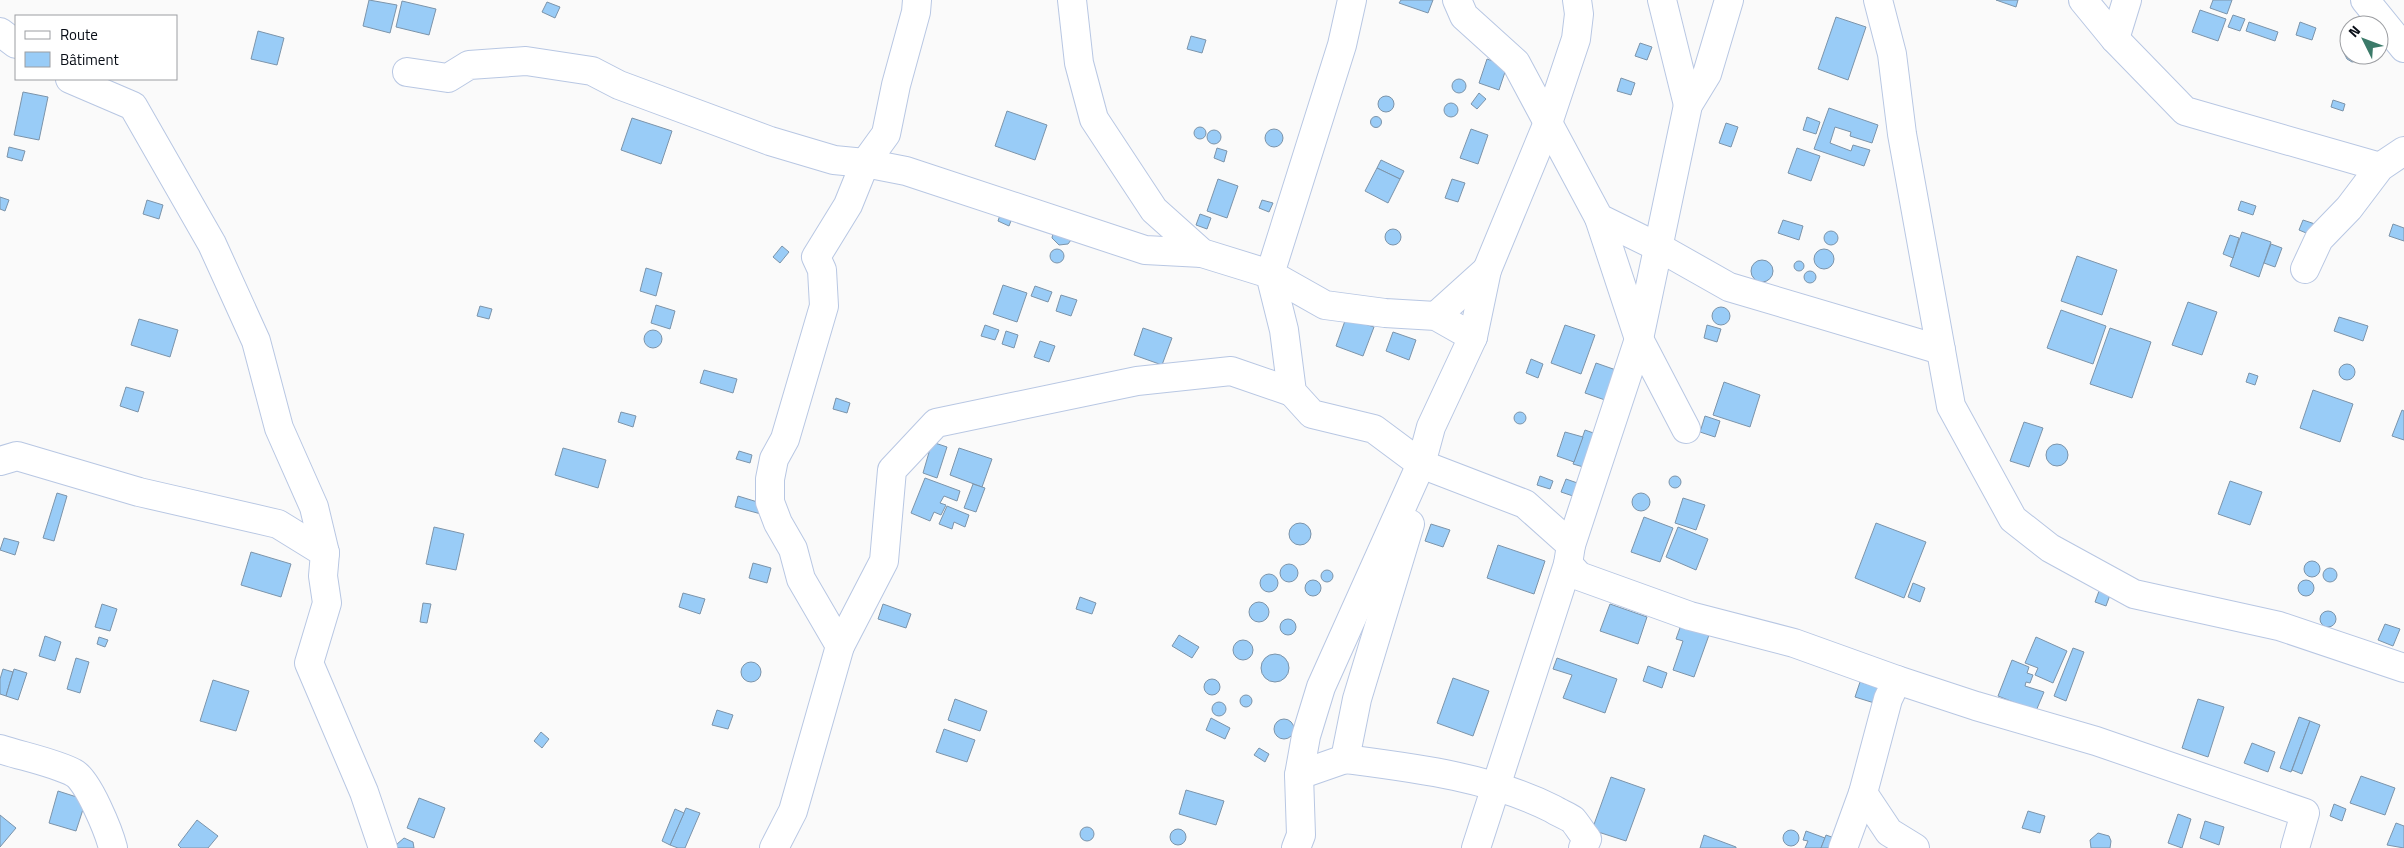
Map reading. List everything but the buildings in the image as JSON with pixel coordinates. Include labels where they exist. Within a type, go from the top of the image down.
[{"type":"street","points":[[840,646],[801,579],[793,549],[770,502],[770,479],[774,459],[786,439],[824,306],[822,270],[816,258],[848,204],[865,163],[886,134],[896,85],[916,12],[917,0]]},
{"type":"street","points":[[1072,0],[1079,63],[1094,119],[1154,210],[1202,253]]},
{"type":"street","points":[[1292,392],[1284,330],[1270,274],[1342,45],[1352,0]]},
{"type":"street","points":[[1457,0],[1464,16],[1516,63],[1549,120],[1599,218],[1639,339],[1686,429]]},
{"type":"street","points":[[1345,759],[1357,699],[1416,506],[1421,464],[1431,427],[1472,337],[1487,270],[1549,120],[1576,39],[1579,14],[1577,0]]},
{"type":"street","points":[[1662,0],[1688,105]]},
{"type":"street","points":[[1476,848],[1639,339],[1660,248],[1688,105],[1707,74],[1729,0]]},
{"type":"street","points":[[1878,0],[1892,54],[1902,134],[1951,406],[2012,519],[2050,548],[2134,594],[2279,626],[2404,668]]},
{"type":"street","points":[[2082,0],[2115,39],[2185,111],[2380,167]]},
{"type":"street","points":[[2115,39],[2127,0]]},
{"type":"street","points":[[2365,0],[2404,48]]},
{"type":"street","points":[[0,32],[15,43]]},
{"type":"street","points":[[407,72],[448,78],[469,65],[526,60],[592,71],[619,85],[770,141],[834,160],[865,163],[906,171],[1145,250],[1202,253],[1270,274],[1325,305],[1385,314],[1436,316],[1472,337]]},
{"type":"street","points":[[72,80],[133,106],[212,244],[256,341],[279,428],[314,507],[325,553],[323,576],[327,603],[309,664],[364,792],[383,848]]},
{"type":"street","points":[[2305,269],[2319,239],[2349,208],[2380,167],[2404,150]]},
{"type":"street","points":[[1599,218],[1660,248],[1729,287],[1941,350]]},
{"type":"street","points":[[1436,316],[1487,270]]},
{"type":"street","points":[[774,848],[793,811],[840,646],[884,561],[892,470],[936,423],[1137,381],[1231,371],[1292,392],[1312,414],[1374,429],[1421,464],[1525,504],[1570,554],[1579,576],[1690,616],[1794,643],[1898,680],[2096,741],[2305,812],[2295,848]]},
{"type":"street","points":[[6,455],[139,492],[278,524],[325,553]]},
{"type":"street","points":[[1296,848],[1301,835],[1299,776],[1306,736],[1321,687],[1421,464]]},
{"type":"street","points":[[1844,848],[1862,793],[1888,700],[1898,680]]},
{"type":"street","points":[[0,749],[76,774],[94,800],[109,832],[113,848]]},
{"type":"street","points":[[1299,776],[1345,759],[1408,767],[1495,787],[1542,804],[1572,819],[1586,839],[1583,848]]},
{"type":"street","points":[[1862,793],[1889,832],[1915,848]]}]
